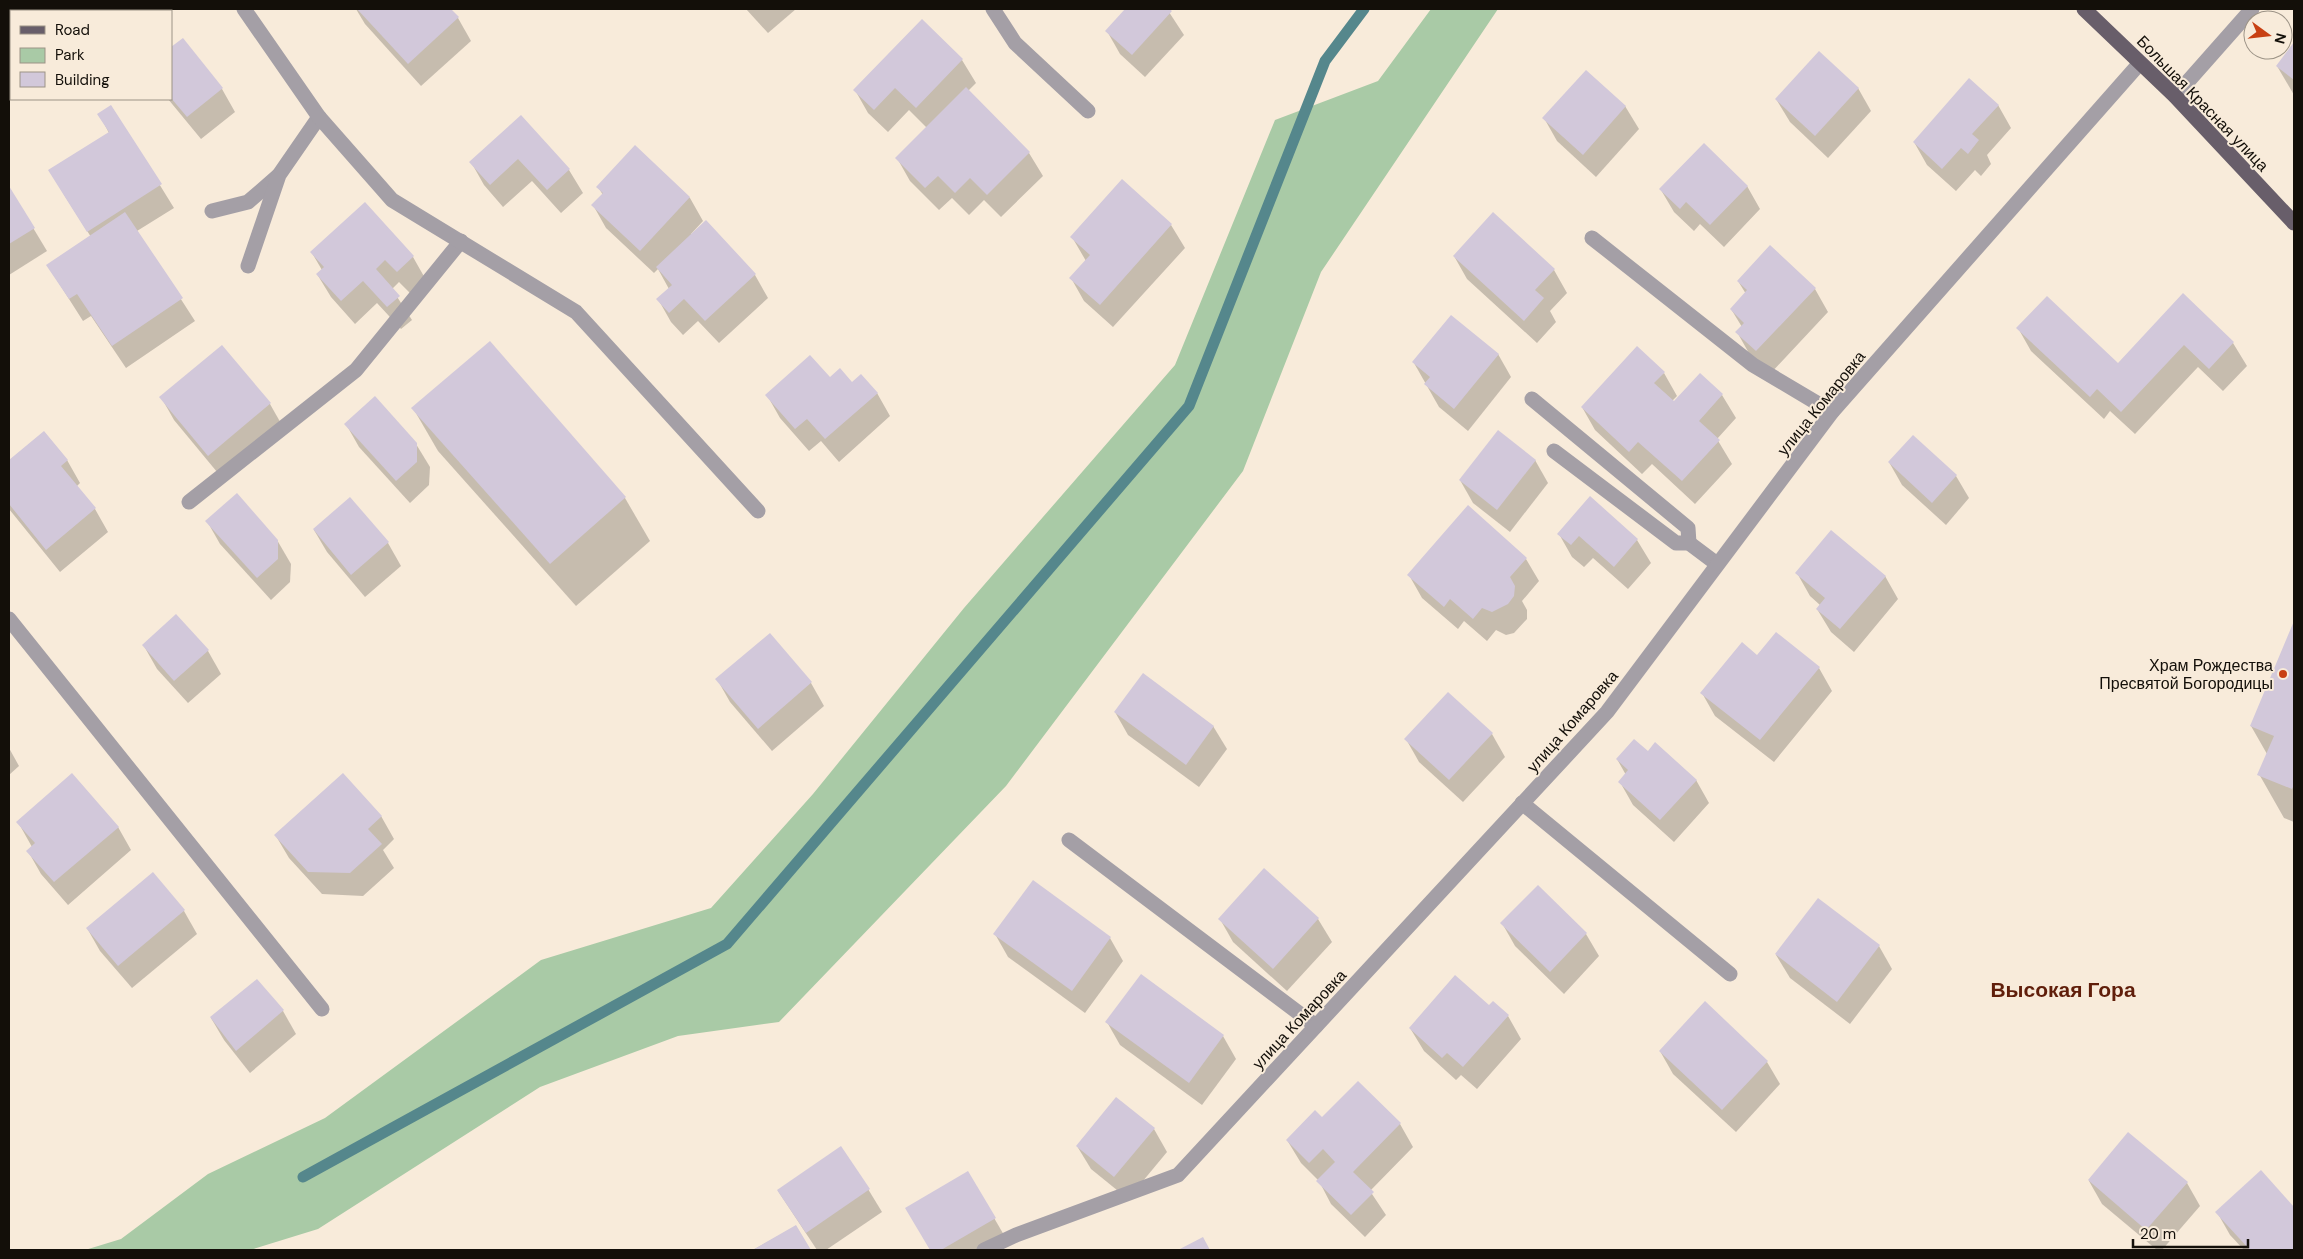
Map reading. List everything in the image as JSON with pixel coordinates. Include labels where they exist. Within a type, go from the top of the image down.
[{"type":"main road","name":"Большая Красная улица","points":[[2084,9],[2175,96],[2294,223]]},
{"type":"street","points":[[244,9],[319,117],[392,200],[576,312],[758,511]]},
{"type":"street","points":[[993,9],[1015,44],[1088,111]]},
{"type":"street","points":[[2175,96],[2252,9]]},
{"type":"street","name":"улица Комаровка","points":[[984,1250],[1016,1235],[1178,1175],[1607,712],[1832,412],[2140,63]]},
{"type":"street","points":[[248,266],[280,175],[319,117]]},
{"type":"street","points":[[212,211],[248,202],[280,175]]},
{"type":"street","points":[[1592,238],[1753,365],[1832,412]]},
{"type":"street","points":[[189,502],[356,370],[461,241]]},
{"type":"street","points":[[1532,399],[1688,528],[1689,543]]},
{"type":"street","points":[[1554,451],[1676,543],[1689,543],[1718,564]]},
{"type":"street","points":[[9,619],[322,1008]]},
{"type":"street","points":[[1522,803],[1730,974]]},
{"type":"street","points":[[1069,840],[1316,1026]]},
{"type":"green space","points":[[1431,9],[1498,9],[1321,272],[1243,471],[1006,786],[779,1022],[678,1036],[540,1087],[318,1229],[250,1250],[85,1250],[121,1239],[208,1174],[325,1118],[541,960],[711,908],[813,794],[964,608],[1175,365],[1275,120],[1378,81]]},
{"type":"building","points":[[357,9],[451,9],[459,17],[408,64]]},
{"type":"building","points":[[1125,9],[1169,9],[1172,11],[1132,55],[1105,31]]},
{"type":"building","points":[[922,19],[963,59],[916,108],[895,88],[874,110],[853,90]]},
{"type":"building","points":[[183,38],[223,88],[187,117],[172,99],[172,46]]},
{"type":"building","points":[[2294,42],[2294,80],[2276,66],[2280,60],[2293,60]]},
{"type":"building","points":[[1819,51],[1859,88],[1815,136],[1775,99]]},
{"type":"building","points":[[1586,70],[1626,106],[1583,155],[1542,118]]},
{"type":"building","points":[[1969,78],[1999,105],[1972,134],[1979,140],[1968,154],[1961,148],[1942,169],[1913,142]]},
{"type":"building","points":[[966,87],[1030,152],[987,195],[970,178],[955,193],[938,176],[925,188],[895,158]]},
{"type":"building","points":[[111,105],[162,184],[87,232],[48,170],[109,132],[97,114]]},
{"type":"building","points":[[521,115],[570,169],[547,190],[518,159],[490,185],[469,162]]},
{"type":"building","points":[[1704,143],[1748,186],[1710,225],[1686,202],[1680,209],[1659,189]]},
{"type":"building","points":[[635,145],[690,197],[640,251],[591,205],[603,193],[596,187]]},
{"type":"building","points":[[1122,179],[1172,224],[1100,305],[1069,278],[1090,255],[1070,237]]},
{"type":"building","points":[[9,186],[35,228],[9,244]]},
{"type":"building","points":[[365,202],[414,256],[397,272],[385,260],[376,269],[400,296],[387,307],[363,281],[341,301],[316,274],[324,267],[310,252]]},
{"type":"building","points":[[125,212],[183,298],[112,346],[77,294],[69,299],[46,265]]},
{"type":"building","points":[[1493,212],[1555,269],[1535,290],[1544,298],[1524,321],[1453,256]]},
{"type":"building","points":[[706,220],[756,274],[705,321],[684,299],[669,313],[656,299],[672,285],[656,267]]},
{"type":"building","points":[[1770,245],[1816,288],[1756,351],[1735,332],[1744,323],[1730,309],[1747,290],[1737,281]]},
{"type":"building","points":[[2183,293],[2234,342],[2209,369],[2184,345],[2121,412],[2097,389],[2090,397],[2016,328],[2047,296],[2118,363]]},
{"type":"building","points":[[1451,315],[1499,354],[1454,409],[1424,384],[1430,377],[1412,362]]},
{"type":"building","points":[[490,341],[626,497],[550,564],[411,408]]},
{"type":"building","points":[[222,345],[271,403],[208,456],[159,397]]},
{"type":"building","points":[[1637,346],[1665,372],[1654,383],[1674,401],[1700,373],[1723,394],[1699,421],[1720,440],[1682,481],[1638,442],[1629,452],[1581,407]]},
{"type":"building","points":[[810,355],[830,377],[840,368],[852,382],[861,374],[878,393],[825,439],[807,419],[795,429],[765,395]]},
{"type":"building","points":[[375,396],[417,443],[417,462],[396,481],[344,424]]},
{"type":"building","points":[[1498,430],[1536,460],[1497,510],[1459,480]]},
{"type":"building","points":[[44,431],[68,460],[61,466],[96,508],[46,550],[9,504],[9,460]]},
{"type":"building","points":[[1913,435],[1957,475],[1932,503],[1888,462]]},
{"type":"building","points":[[237,493],[278,540],[278,559],[257,578],[205,521]]},
{"type":"building","points":[[1590,496],[1638,539],[1614,567],[1579,536],[1571,545],[1557,534]]},
{"type":"building","points":[[350,497],[389,542],[351,575],[313,529]]},
{"type":"building","points":[[1468,505],[1527,558],[1510,577],[1515,586],[1514,596],[1508,604],[1492,612],[1482,608],[1473,619],[1450,599],[1444,607],[1407,575]]},
{"type":"building","points":[[1831,530],[1886,576],[1840,629],[1816,609],[1825,598],[1795,573]]},
{"type":"building","points":[[176,614],[209,650],[174,681],[142,645]]},
{"type":"building","name":"Храм Рождества Пресвятой Богородицы","points":[[2294,621],[2294,785],[2292,789],[2257,775],[2274,736],[2250,726]]},
{"type":"building","points":[[1776,632],[1820,667],[1760,740],[1700,693],[1742,642],[1757,655]]},
{"type":"building","points":[[770,633],[812,682],[758,729],[715,679]]},
{"type":"building","points":[[1143,673],[1214,726],[1186,765],[1114,712]]},
{"type":"building","points":[[1448,692],[1493,733],[1449,780],[1404,739]]},
{"type":"building","points":[[1634,739],[1648,751],[1655,742],[1697,780],[1660,820],[1618,782],[1628,770],[1616,759]]},
{"type":"building","points":[[72,773],[119,827],[54,882],[26,851],[35,843],[16,822]]},
{"type":"building","points":[[343,773],[382,816],[368,829],[382,844],[350,873],[308,872],[274,835]]},
{"type":"building","points":[[1264,868],[1319,918],[1273,969],[1218,919]]},
{"type":"building","points":[[153,872],[185,910],[118,966],[86,928]]},
{"type":"building","points":[[1033,880],[1111,937],[1072,991],[993,934]]},
{"type":"building","points":[[1538,885],[1587,933],[1550,972],[1500,923]]},
{"type":"building","points":[[1818,898],[1880,945],[1837,1002],[1775,954]]},
{"type":"building","points":[[1141,974],[1224,1035],[1189,1083],[1105,1022]]},
{"type":"building","points":[[1455,975],[1489,1005],[1493,1001],[1509,1015],[1463,1067],[1447,1053],[1442,1058],[1409,1028]]},
{"type":"building","points":[[257,979],[284,1010],[236,1051],[210,1017]]},
{"type":"building","points":[[1705,1001],[1768,1061],[1722,1110],[1659,1051]]},
{"type":"building","points":[[1358,1081],[1401,1123],[1353,1172],[1374,1192],[1351,1215],[1316,1181],[1335,1162],[1323,1149],[1309,1163],[1286,1140],[1315,1110],[1322,1117]]},
{"type":"building","points":[[1116,1097],[1155,1128],[1114,1177],[1076,1146]]},
{"type":"building","points":[[2128,1132],[2188,1182],[2146,1230],[2088,1180]]},
{"type":"building","points":[[841,1146],[870,1189],[806,1233],[777,1190]]},
{"type":"building","points":[[2261,1170],[2294,1207],[2294,1250],[2250,1250],[2215,1212]]},
{"type":"building","points":[[968,1171],[996,1218],[941,1250],[930,1250],[905,1208]]},
{"type":"building","points":[[796,1225],[811,1250],[752,1250],[756,1248]]},
{"type":"building","points":[[1203,1237],[1210,1250],[1178,1250]]},
{"type":"waterway","points":[[303,1177],[727,944],[1189,406],[1325,61],[1364,9]]},
{"type":"place","name":"Храм Рождества Пресвятой Богородицы","points":[[2283,674]]},
{"type":"district","name":"Высокая Гора","points":[[2063,990]]}]
